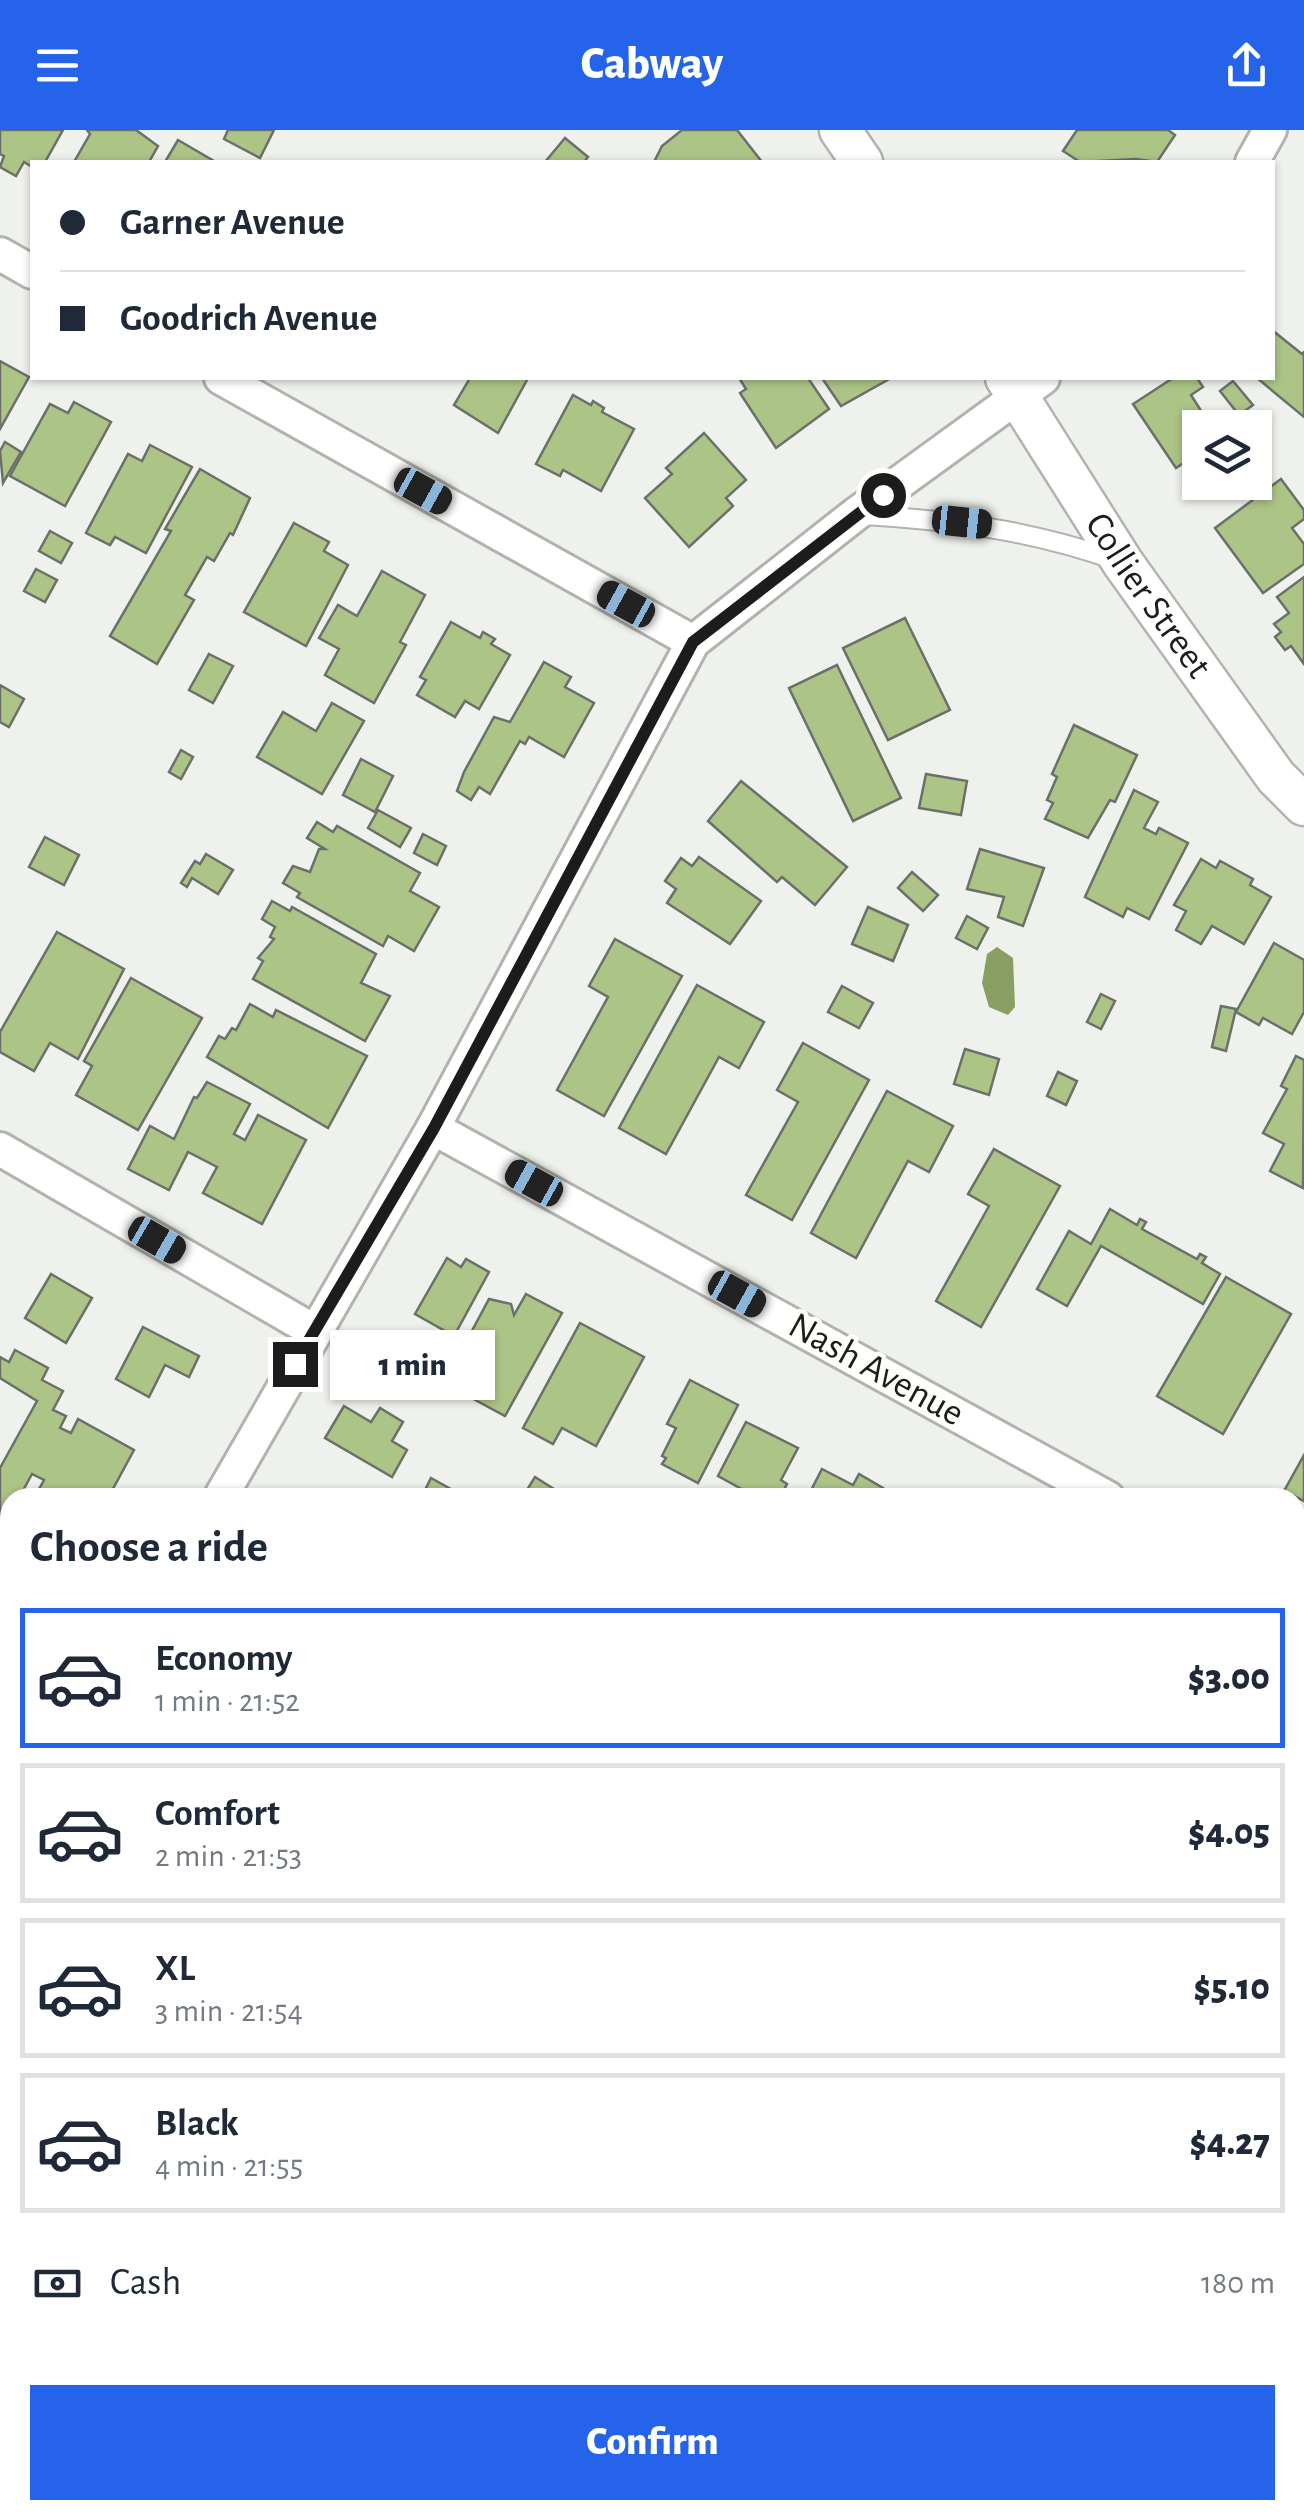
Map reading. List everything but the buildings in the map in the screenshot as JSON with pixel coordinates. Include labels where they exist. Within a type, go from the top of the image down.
[{"type":"street","points":[[840,130],[861,160]]},
{"type":"street","points":[[1253,160],[1270,130]]},
{"type":"street","points":[[0,254],[30,271]]},
{"type":"street","points":[[225,380],[693,642]]},
{"type":"street","points":[[226,1488],[434,1128],[693,642],[1023,384]]},
{"type":"street","name":"Collier Street","points":[[1023,384],[1123,563],[1276,777],[1304,805]]},
{"type":"street","name":"Nash Avenue","points":[[434,1128],[1090,1488]]},
{"type":"street","points":[[0,1149],[314,1331]]},
{"type":"lane","points":[[856,514],[992,525],[1056,538],[1123,563]]},
{"type":"shaded area","points":[[997,947],[1013,958],[1015,1007],[1008,1015],[989,1007],[982,983],[987,954]]},
{"type":"route","points":[[295,1364],[434,1128],[693,642],[883,495]]}]
